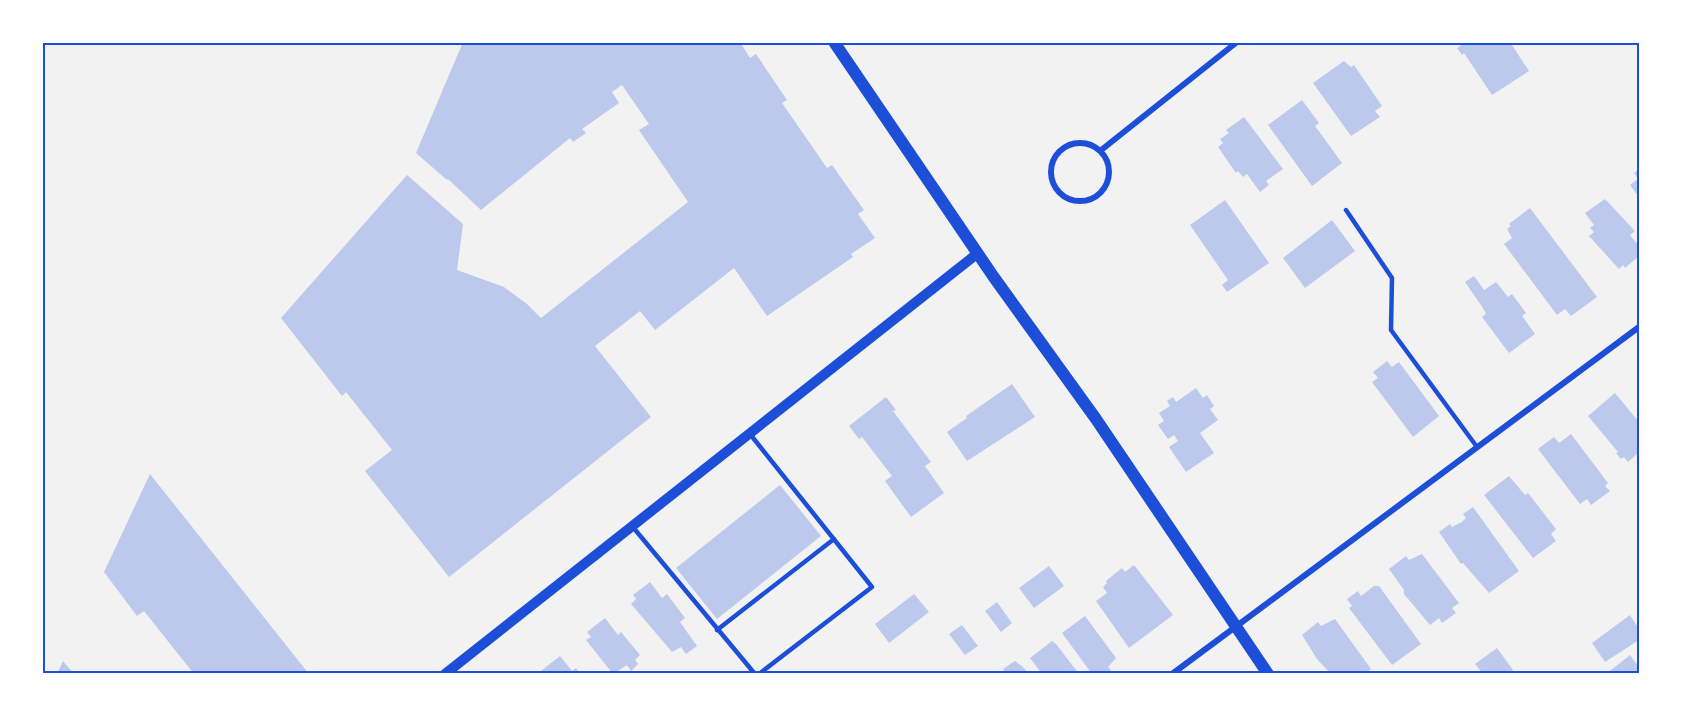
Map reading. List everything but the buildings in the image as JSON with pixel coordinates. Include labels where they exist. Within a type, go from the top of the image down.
[{"type":"main road","points":[[834,42],[978,253],[1096,419],[1268,674]]},
{"type":"street","points":[[1100,151],[1237,42]]},
{"type":"street","points":[[1083,143],[1100,151],[1109,168],[1104,187],[1089,199],[1079,201],[1061,194],[1051,179],[1053,160],[1058,153],[1065,147],[1083,143]]},
{"type":"street","points":[[445,674],[978,253]]},
{"type":"street","points":[[1172,674],[1639,327]]},
{"type":"lane","points":[[1346,210],[1392,278],[1391,330],[1477,447]]},
{"type":"lane","points":[[632,526],[717,630],[757,674],[873,587],[750,434]]},
{"type":"lane","points":[[717,630],[834,539]]}]
